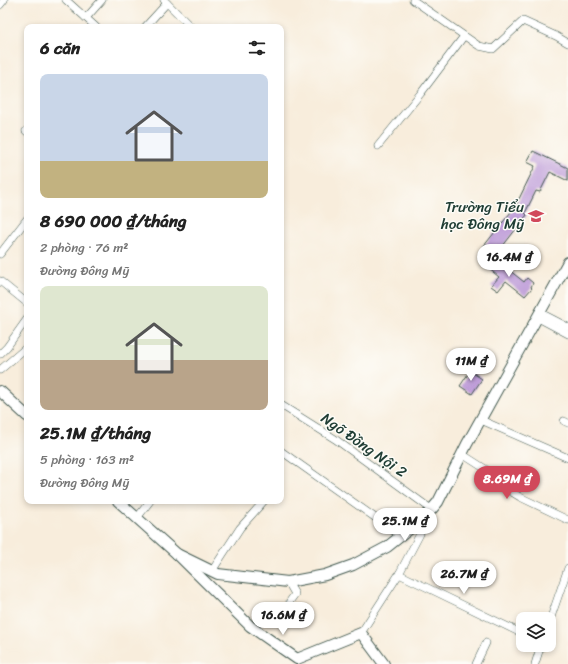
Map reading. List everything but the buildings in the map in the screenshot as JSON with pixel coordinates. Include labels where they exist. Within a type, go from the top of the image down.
[{"type":"street","points":[[0,5],[4,0]]},
{"type":"street","points":[[66,0],[93,24]]},
{"type":"street","points":[[86,18],[102,0]]},
{"type":"street","points":[[413,0],[479,46],[492,49],[522,21],[568,43]]},
{"type":"street","points":[[147,24],[166,1],[188,24]]},
{"type":"street","points":[[378,146],[407,112],[464,36]]},
{"type":"street","points":[[0,254],[24,223]]},
{"type":"street","points":[[177,554],[218,574],[288,582],[325,575],[353,565],[387,547],[429,512],[438,502],[462,454],[568,262]]},
{"type":"street","points":[[0,281],[24,301]]},
{"type":"street","points":[[539,316],[568,327]]},
{"type":"street","points":[[539,316],[568,334]]},
{"type":"street","points":[[0,354],[7,347],[24,323]]},
{"type":"street","points":[[0,370],[24,350]]},
{"type":"street","points":[[0,391],[24,413]]},
{"type":"street","name":"Ngõ Đồng Nội 2","points":[[284,407],[336,439],[429,512]]},
{"type":"street","points":[[481,420],[568,458]]},
{"type":"street","points":[[284,453],[401,536]]},
{"type":"street","points":[[462,454],[487,470],[507,489],[520,497],[568,520]]},
{"type":"street","points":[[121,504],[177,554],[250,626],[295,661],[361,633],[399,574],[420,534],[429,512]]},
{"type":"street","points":[[137,518],[148,504]]},
{"type":"street","points":[[212,571],[240,528],[261,504]]},
{"type":"street","points":[[553,612],[568,568]]},
{"type":"street","points":[[399,574],[516,631]]},
{"type":"street","points":[[288,582],[295,591],[295,594],[290,601]]},
{"type":"street","points":[[361,633],[384,664]]},
{"type":"street","points":[[476,664],[486,643]]},
{"type":"street","points":[[535,664],[539,652]]},
{"type":"place","name":"Trường Tiểu học Đông Mỹ","points":[[536,216]]}]
